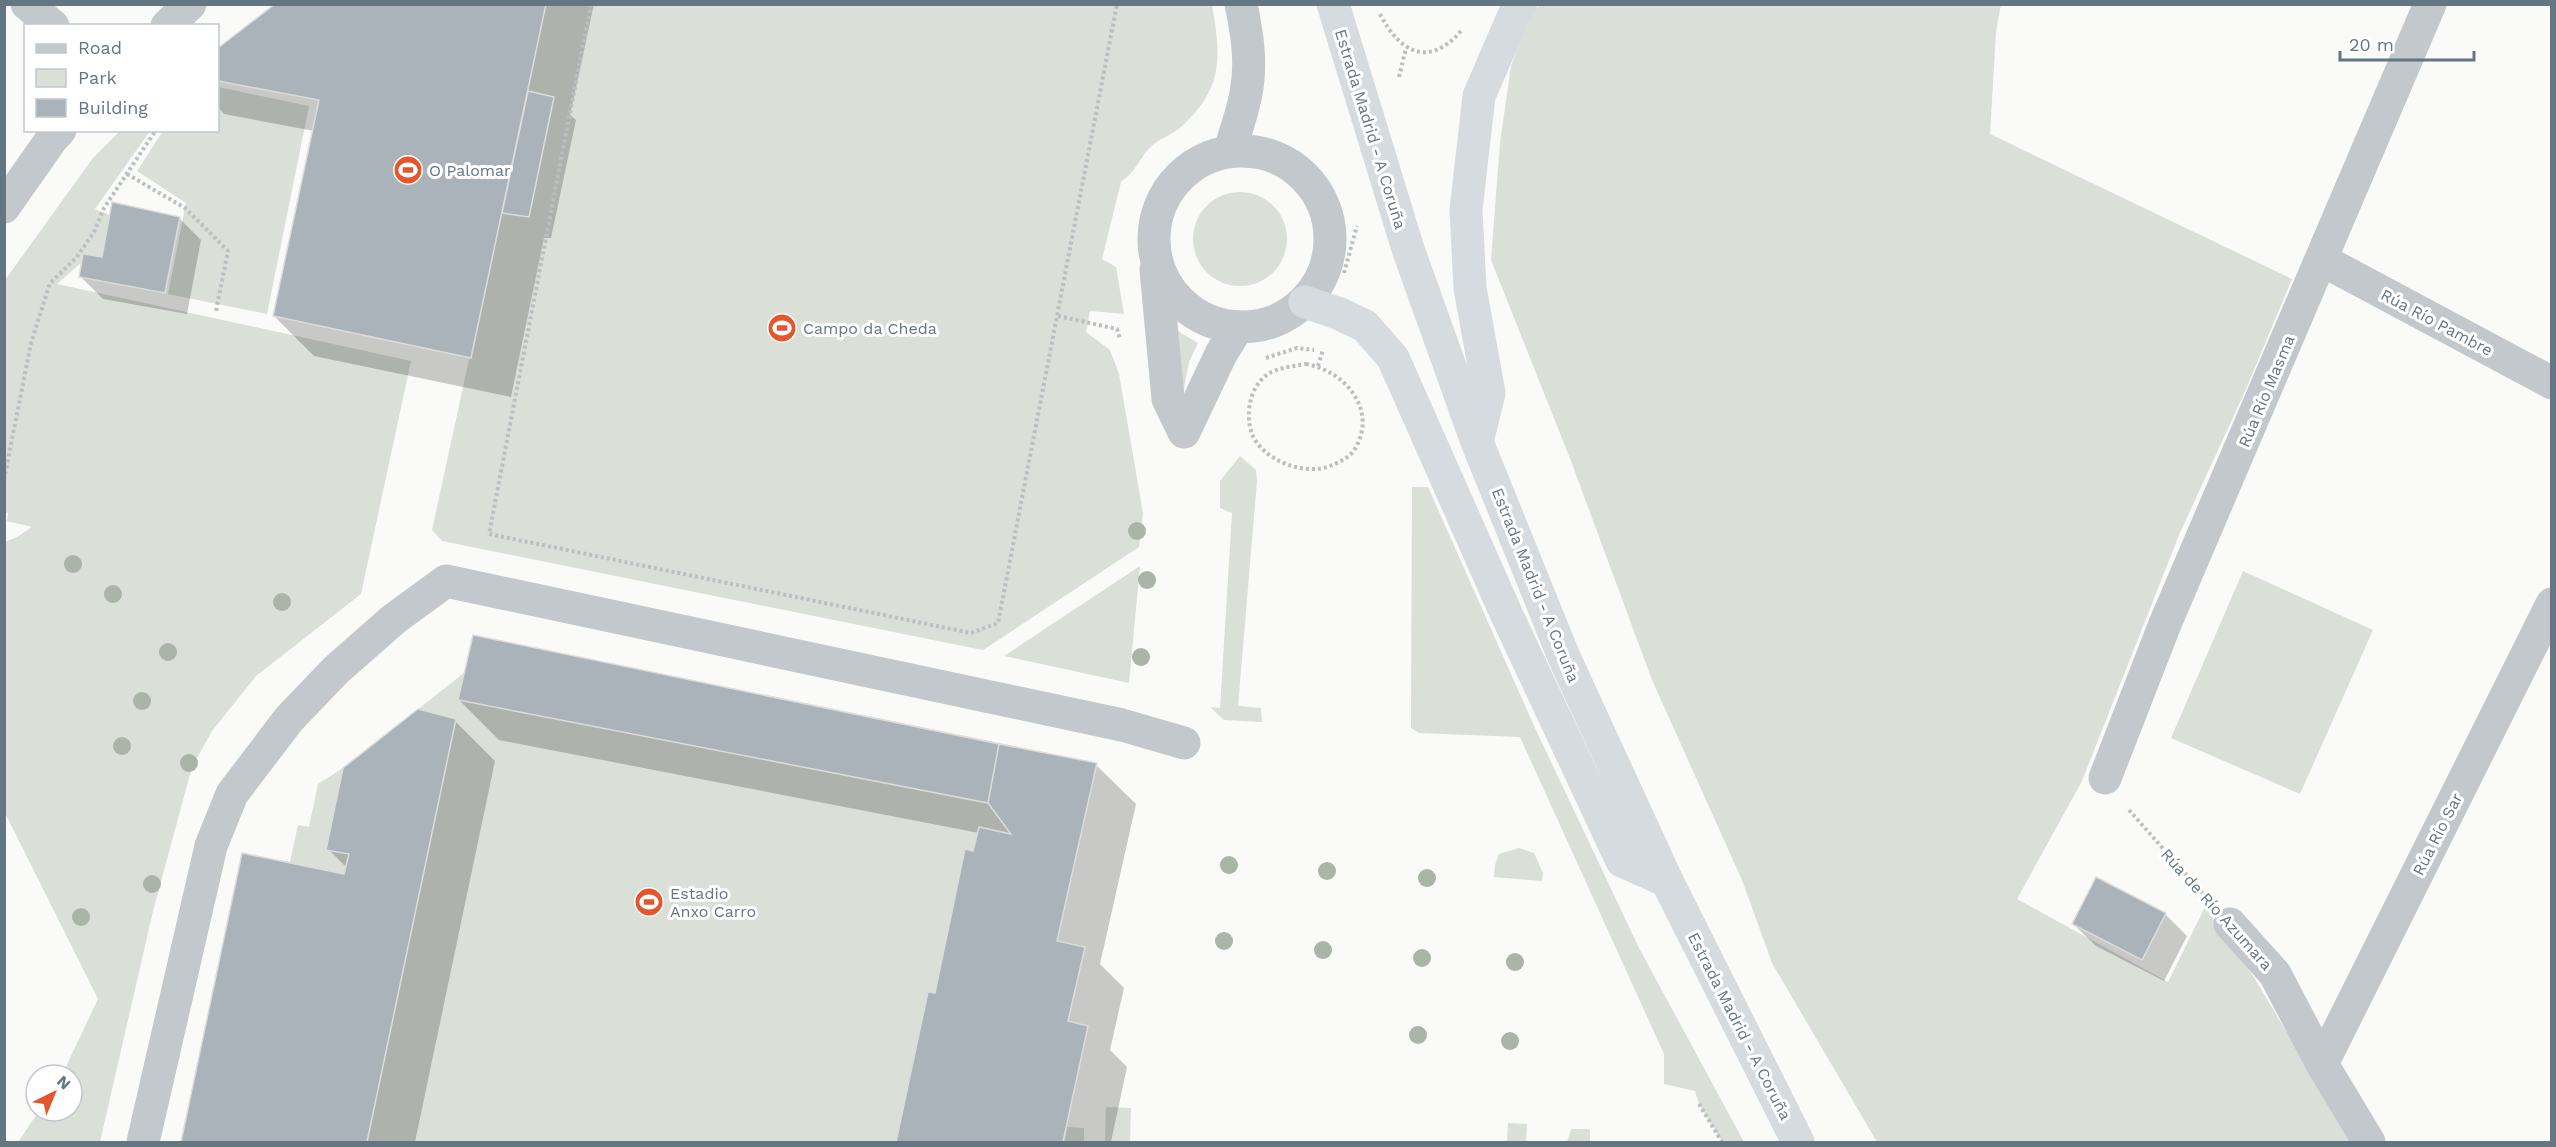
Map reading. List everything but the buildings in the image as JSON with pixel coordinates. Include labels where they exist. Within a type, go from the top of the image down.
[{"type":"highway","name":"Estrada Madrid - A Coruña","points":[[1333,4],[1408,249],[1477,442],[1564,657],[1667,881],[1798,1143]]},
{"type":"highway","points":[[1477,442],[1489,393],[1470,288],[1466,210],[1479,96],[1521,4]]},
{"type":"highway","points":[[1305,302],[1340,314],[1365,327],[1393,358],[1505,611],[1622,861],[1667,881]]},
{"type":"street","points":[[27,4],[51,24]]},
{"type":"street","points":[[169,24],[190,4]]},
{"type":"street","points":[[1230,151],[1246,93],[1249,66],[1247,34],[1241,4]]},
{"type":"street","name":"Rúa Río Masma","points":[[2105,778],[2165,624],[2430,4]]},
{"type":"street","points":[[4,207],[58,132]]},
{"type":"street","points":[[1155,260],[1166,286],[1185,307],[1209,322],[1237,328],[1262,326],[1278,320],[1305,302],[1321,280],[1329,254],[1330,226],[1321,200],[1306,178],[1284,161],[1257,152],[1230,151],[1202,160],[1178,177],[1161,202],[1153,230],[1155,260],[1168,399],[1184,432],[1237,328]]},
{"type":"street","name":"Rúa Río Pambre","points":[[2322,260],[2552,383]]},
{"type":"street","points":[[142,1143],[212,846],[232,794],[289,719],[336,670],[394,619],[446,581],[1122,725],[1184,743]]},
{"type":"street","name":"Rúa Río Sar","points":[[2322,1064],[2552,604]]},
{"type":"street","name":"Rúa de Río Azumara","points":[[2230,924],[2275,974],[2322,1064],[2369,1143]]},
{"type":"path","points":[[591,4],[489,534],[971,633],[998,623],[1117,4]]},
{"type":"path","points":[[1378,9],[1393,34],[1406,48],[1424,54],[1443,48],[1467,25]]},
{"type":"path","points":[[4,480],[32,343],[50,282],[76,258],[94,231],[104,208],[155,132]]},
{"type":"path","points":[[127,174],[185,208],[228,251],[216,311]]},
{"type":"path","points":[[1058,316],[1117,328],[1122,350]]},
{"type":"path","points":[[1257,362],[1297,348],[1326,352]]},
{"type":"path","points":[[1360,403],[1349,388],[1318,366],[1306,364],[1272,371],[1258,383],[1249,402],[1252,434],[1262,448],[1274,458],[1289,465],[1320,470],[1352,454],[1360,438],[1363,421],[1360,403],[1362,394]]},
{"type":"path","name":"Rúa de Río Azumara","points":[[2105,778],[2122,802],[2230,924]]},
{"type":"path","points":[[1698,1104],[1722,1143]]},
{"type":"green space","points":[[2001,4],[1996,32],[1990,134],[2292,279],[2246,389],[2179,535],[2082,781],[2017,899],[2168,982],[2205,907],[2255,979],[2352,1142],[1877,1142],[1772,963],[1742,880],[1652,680],[1571,461],[1491,260],[1500,143],[1511,66],[1524,30],[1539,5]]},
{"type":"green space","name":"Campo da Cheda","points":[[546,5],[1212,5],[1217,41],[1216,71],[1205,99],[1181,127],[1150,148],[1132,172],[1121,182],[1102,259],[1116,267],[1124,314],[1090,311],[1086,332],[1110,350],[1119,374],[1143,513],[1139,547],[983,650],[442,541],[432,530]]},
{"type":"green space","points":[[219,87],[309,106],[267,314],[168,294],[186,203],[137,171],[162,132],[219,132]]},
{"type":"green space","points":[[119,132],[149,132],[95,209],[110,215],[102,257],[82,262],[57,284],[411,361],[361,594],[256,676],[212,731],[192,767],[153,911],[100,1142],[18,1142],[31,1123],[84,1123],[84,1063],[68,1063],[98,999],[5,813],[5,542],[32,527],[7,521],[8,513],[5,512],[5,280],[93,158]]},
{"type":"green space","points":[[1240,192],[1258,195],[1273,206],[1284,221],[1287,239],[1284,257],[1273,272],[1258,283],[1240,286],[1222,283],[1207,272],[1196,257],[1193,239],[1196,221],[1207,206],[1222,195]]},
{"type":"green space","points":[[1171,327],[1198,343],[1189,362],[1182,398]]},
{"type":"green space","points":[[1240,456],[1256,470],[1257,481],[1238,706],[1261,708],[1262,722],[1224,720],[1210,707],[1220,708],[1232,513],[1220,508],[1220,481]]},
{"type":"green space","points":[[1412,487],[1428,487],[1535,728],[1639,948],[1744,1142],[1722,1142],[1699,1104],[1695,1091],[1664,1084],[1664,1054],[1520,737],[1419,733],[1411,728]]},
{"type":"green space","points":[[1140,566],[1129,683],[1004,656]]},
{"type":"green space","points":[[2243,571],[2373,630],[2300,794],[2171,738]]},
{"type":"green space","name":"Estadio Anxo Carro","points":[[473,635],[1097,763],[1057,941],[1085,947],[1068,1020],[1088,1026],[1063,1142],[181,1142],[242,853],[290,862],[298,825],[309,827],[318,784],[343,768],[464,673]]},
{"type":"green space","points":[[1519,848],[1534,853],[1543,873],[1542,881],[1494,877],[1499,854]]},
{"type":"green space","points":[[1106,1107],[1131,1108],[1130,1142],[1105,1142]]},
{"type":"green space","points":[[1508,1123],[1527,1124],[1526,1142],[1507,1142]]},
{"type":"green space","points":[[1067,1127],[1084,1128],[1084,1142],[1065,1142]]},
{"type":"green space","points":[[1571,1129],[1590,1129],[1590,1142],[1567,1142]]},
{"type":"place","name":"O Palomar","points":[[408,170]]},
{"type":"place","name":"Campo da Cheda","points":[[782,328]]},
{"type":"place","name":"Estadio Anxo Carro","points":[[649,902]]}]
